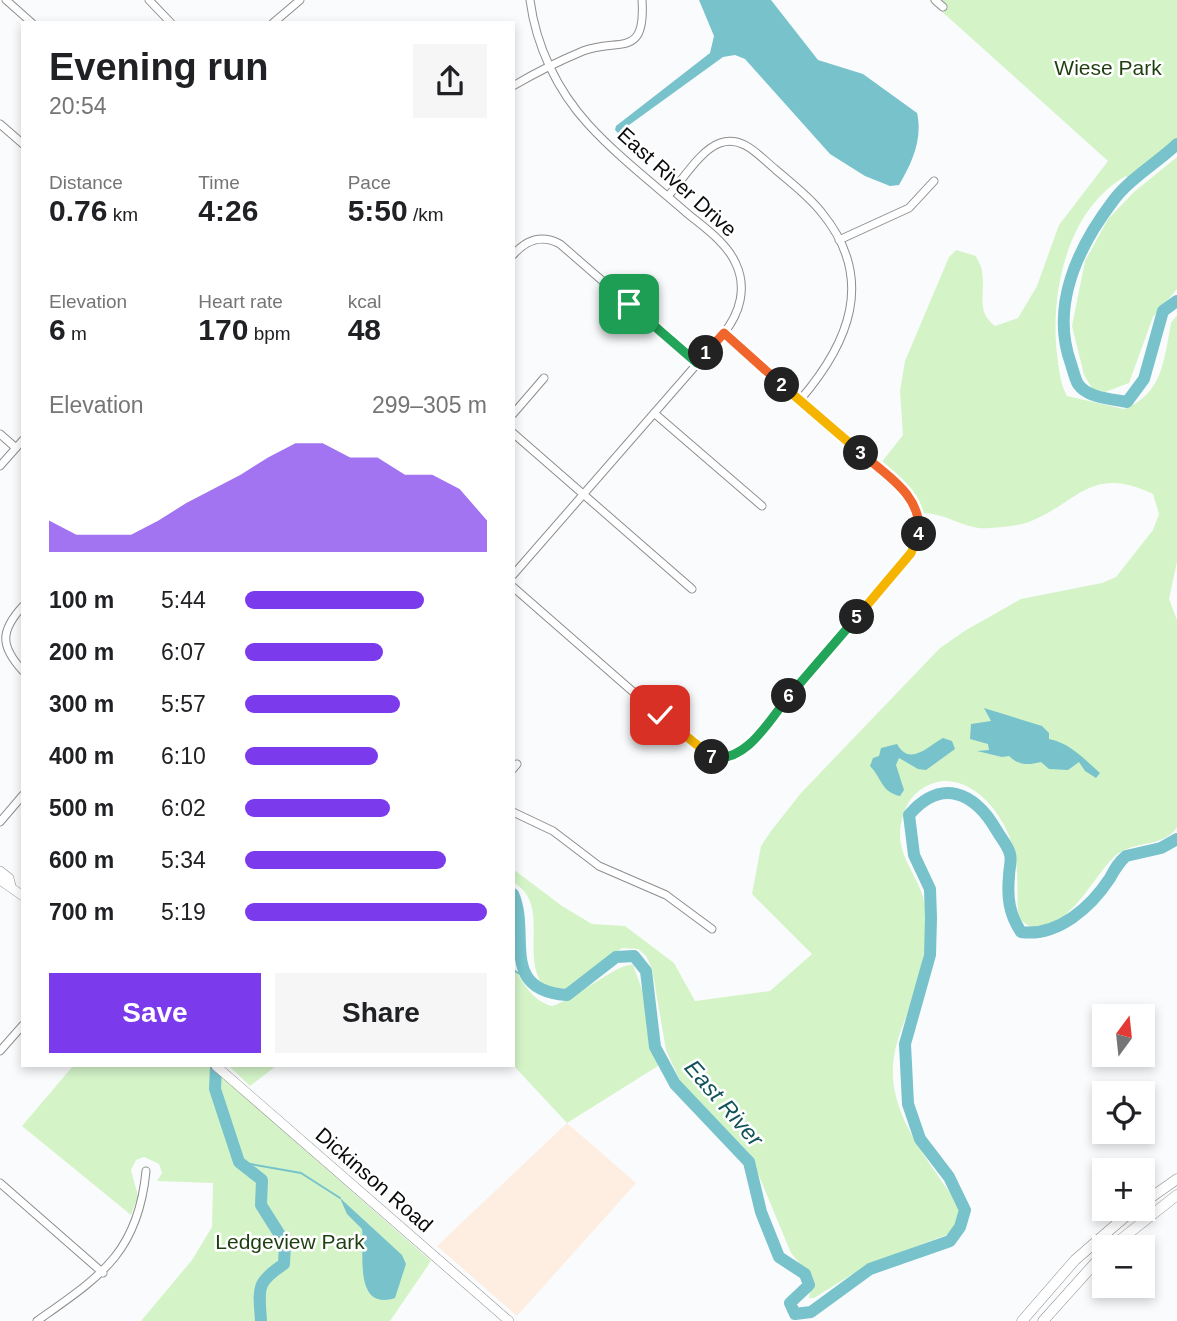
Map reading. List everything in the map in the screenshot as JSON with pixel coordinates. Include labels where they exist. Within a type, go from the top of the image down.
[{"type":"main road","points":[[1155,1195],[1177,1179]]},
{"type":"main road","points":[[1126,1235],[1177,1195]]},
{"type":"main road","points":[[1022,1321],[1075,1260],[1120,1221]]},
{"type":"main road","points":[[1043,1321],[1092,1266]]},
{"type":"street","points":[[6,0],[30,21]]},
{"type":"street","points":[[149,0],[169,21]]},
{"type":"street","points":[[275,21],[300,0]]},
{"type":"street","name":"East River Drive","points":[[515,573],[724,333],[736,316],[741,296],[736,263],[725,246],[587,123],[550,67],[536,28],[530,0]]},
{"type":"street","points":[[515,85],[584,51],[619,47],[630,42],[642,27],[642,0]]},
{"type":"street","points":[[935,0],[943,7]]},
{"type":"street","points":[[0,124],[21,142]]},
{"type":"street","points":[[668,197],[710,149],[721,143],[741,143],[812,202],[839,240],[850,278],[847,324],[830,363],[800,400]]},
{"type":"street","points":[[839,240],[909,208],[934,181]]},
{"type":"street","points":[[515,253],[524,243],[541,238],[560,244],[697,363]]},
{"type":"street","points":[[515,589],[707,755],[724,758],[742,751],[911,553],[919,525],[918,513],[907,493],[724,333]]},
{"type":"street","points":[[515,412],[544,378]]},
{"type":"street","points":[[654,413],[762,506]]},
{"type":"street","points":[[0,434],[16,448]]},
{"type":"street","points":[[515,435],[691,589]]},
{"type":"street","points":[[0,466],[21,442]]},
{"type":"street","points":[[21,608],[9,621],[3,640],[6,653],[21,669]]},
{"type":"street","points":[[1,819],[21,797]]},
{"type":"street","points":[[515,812],[553,831],[599,866],[666,895],[712,929]]},
{"type":"street","points":[[0,871],[9,878],[11,886]]},
{"type":"street","points":[[0,880],[21,894]]},
{"type":"street","points":[[0,1051],[21,1027]]},
{"type":"street","name":"Dickinson Road","points":[[216,1067],[509,1321]]},
{"type":"street","points":[[37,1321],[114,1262],[132,1229],[143,1200],[146,1171]]},
{"type":"street","points":[[0,1184],[103,1273]]},
{"type":"shaded area","points":[[567,1123],[636,1183],[517,1316],[437,1246]]},
{"type":"green space","name":"Wiese Park","points":[[929,0],[1177,0],[1177,147],[1137,185],[1126,176],[1106,191],[1089,209],[1067,254],[1060,280],[1056,330],[1060,376],[1067,396],[1124,409],[1147,394],[1154,385],[1160,374],[1171,323],[1177,315],[1177,562],[1169,599],[1177,620],[1177,827],[1172,834],[1164,838],[1121,852],[1068,912],[1045,925],[1030,927],[1019,919],[1016,863],[1012,843],[991,805],[969,787],[956,782],[943,781],[925,786],[912,798],[901,824],[900,838],[902,850],[923,897],[926,938],[919,975],[896,1045],[893,1078],[903,1117],[923,1154],[958,1205],[960,1213],[956,1226],[949,1234],[867,1265],[814,1298],[809,1298],[812,1278],[791,1253],[750,1154],[681,1083],[666,1050],[652,969],[646,956],[638,949],[622,948],[568,989],[544,987],[534,960],[531,904],[525,892],[515,884],[515,871],[562,906],[592,924],[625,926],[674,963],[695,1001],[770,991],[812,954],[752,894],[761,846],[771,831],[801,793],[940,648],[1021,599],[1102,583],[1116,577],[1153,530],[1159,514],[1153,494],[1114,483],[1086,489],[1029,522],[1000,527],[973,527],[923,513],[915,495],[881,463],[903,435],[900,391],[905,361],[949,257],[956,250],[976,256],[982,270],[983,308],[995,326],[1018,318],[1037,286],[1059,225],[1108,161]]},
{"type":"green space","points":[[1177,157],[1177,289],[1153,317],[1129,383],[1105,392],[1093,390],[1084,375],[1072,326],[1085,261],[1108,219],[1134,192]]},
{"type":"green space","points":[[633,965],[644,995],[658,1066],[567,1123],[515,1067],[515,967],[533,995],[552,1006],[618,969]]},
{"type":"green space","name":"Ledgeview Park","points":[[72,1067],[210,1067],[431,1261],[390,1321],[141,1321],[192,1260],[212,1227],[213,1183],[157,1181],[162,1173],[159,1164],[144,1157],[136,1160],[131,1170],[138,1196],[131,1215],[22,1126]]},
{"type":"green space","points":[[230,1067],[275,1067],[250,1086]]},
{"type":"water","points":[[699,0],[771,0],[818,60],[863,74],[917,113],[919,132],[915,150],[899,185],[890,186],[865,176],[830,154],[745,59],[735,55],[723,57],[618,133],[616,126],[710,53],[714,36]]},
{"type":"water","points":[[984,708],[1042,726],[1049,733],[1049,739],[1070,748],[1100,773],[1096,778],[1085,771],[1079,762],[1068,770],[1049,769],[1041,762],[1024,764],[1009,756],[977,751],[989,750],[988,744],[970,739],[971,724],[991,721]]},
{"type":"water","points":[[943,738],[952,741],[955,749],[926,770],[918,769],[899,758],[896,765],[904,790],[900,796],[885,788],[870,766],[873,758],[879,756],[881,748],[897,744],[902,751],[913,754]]},
{"type":"water","points":[[340,1198],[402,1255],[406,1264],[395,1298],[381,1300],[372,1296],[366,1287],[362,1263],[362,1229],[347,1214]]},
{"type":"waterway","name":"East River","points":[[1177,144],[1120,193],[1100,219],[1079,257],[1066,299],[1064,321],[1065,342],[1077,382],[1082,389],[1100,397],[1127,402],[1144,379],[1163,311],[1177,301]]},
{"type":"waterway","name":"East River","points":[[515,900],[524,971],[532,983],[546,991],[567,995],[616,957],[634,956],[646,971],[655,1047],[675,1084],[749,1162],[761,1212],[779,1257],[805,1274],[809,1285],[790,1303],[795,1314],[811,1312],[870,1269],[950,1241],[960,1227],[965,1210],[949,1177],[920,1139],[908,1104],[905,1044],[930,955],[931,918],[930,889],[914,855],[909,815],[921,803],[945,793],[956,794],[978,806],[1009,851],[1010,905],[1021,932],[1048,930],[1072,918],[1102,889],[1126,856],[1161,848],[1177,839]]},
{"type":"waterway","points":[[515,971],[527,978]]},
{"type":"waterway","name":"East River","points":[[216,1067],[215,1089],[239,1162],[262,1180],[261,1205],[285,1243],[284,1264],[268,1276],[261,1288],[261,1321]]},
{"type":"waterway","points":[[239,1162],[301,1173],[340,1198]]},
{"type":"route","points":[[629,304],[697,363],[724,333],[907,493],[914,503],[919,522],[918,540],[911,553],[742,751],[728,758],[707,755],[660,715]]}]
